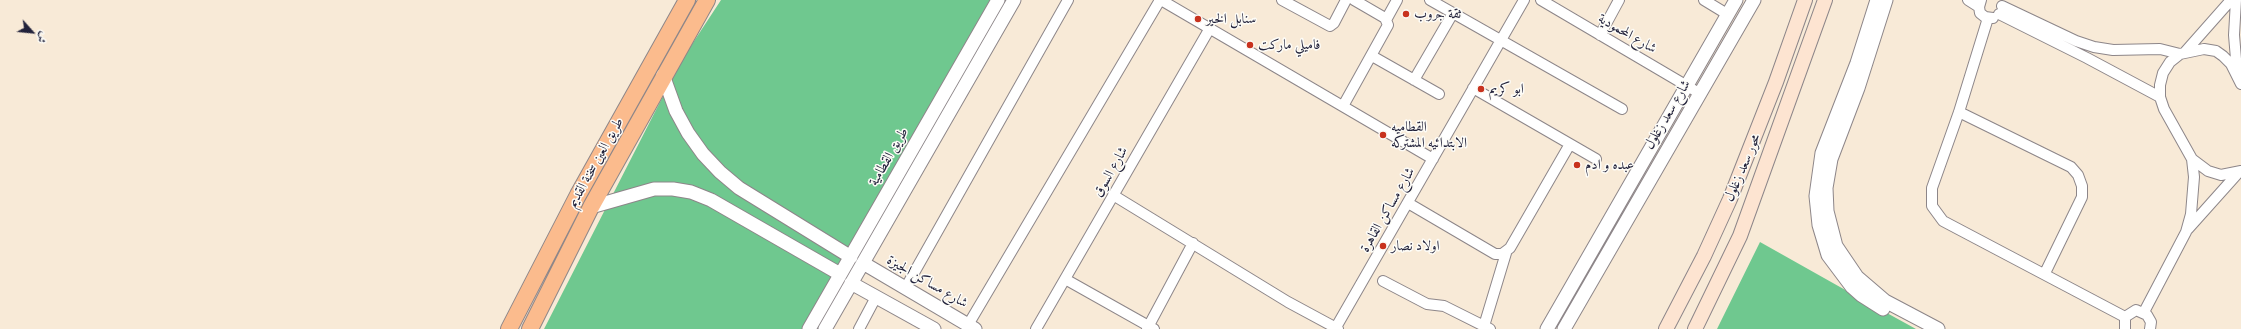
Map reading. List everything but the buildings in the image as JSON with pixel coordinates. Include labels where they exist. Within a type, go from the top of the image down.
[{"type":"main road","name":"طريق العين سخنة القديم","points":[[509,329],[578,195],[687,0]]},
{"type":"main road","name":"طريق العين سخنة القديم","points":[[530,329],[591,207],[663,75],[707,0]]},
{"type":"main road","name":"محور سعد زغلول","points":[[1666,329],[1704,256],[1730,199],[1776,82],[1805,0]]},
{"type":"main road","name":"محور سعد زغلول","points":[[1695,329],[1740,236],[1825,0]]},
{"type":"street","name":"طريق القطامية","points":[[809,329],[998,0]]},
{"type":"street","points":[[825,329],[1014,0]]},
{"type":"street","points":[[906,287],[1068,0]]},
{"type":"street","points":[[972,327],[1161,0],[1178,4],[1210,28],[1433,158]]},
{"type":"street","points":[[1282,0],[1330,26],[1334,23],[1346,0]]},
{"type":"street","points":[[1354,0],[1386,20]]},
{"type":"street","points":[[1343,106],[1387,28],[1386,20],[1397,0]]},
{"type":"street","points":[[1430,0],[1622,109]]},
{"type":"street","name":"شارع مساكن القاهرة","points":[[1336,329],[1524,0]]},
{"type":"street","name":"شارع المحمودية","points":[[1541,0],[1699,92]]},
{"type":"street","points":[[1600,35],[1619,0]]},
{"type":"street","points":[[1704,0],[1727,14]]},
{"type":"street","name":"شارع سعد زغلول","points":[[1547,329],[1736,0]]},
{"type":"street","name":"شارع سعد زغلول","points":[[1564,329],[1699,92],[1754,0]]},
{"type":"street","points":[[1876,0],[1857,63],[1822,153],[1816,185],[1816,212],[1825,247],[1844,278],[1861,295],[1873,304],[1921,329]]},
{"type":"street","points":[[1886,0],[1858,88],[1830,159],[1826,188],[1826,211],[1836,246],[1856,277],[1885,301],[1938,329]]},
{"type":"street","points":[[1968,0],[1980,3],[1980,12],[1988,18]]},
{"type":"street","points":[[2231,0],[2182,53],[2170,62],[2163,73],[2160,85],[2160,97],[2164,109],[2192,158],[2208,171],[2221,175],[2240,172]]},
{"type":"street","points":[[2236,0],[2234,35],[2240,81]]},
{"type":"street","points":[[2000,7],[2076,41],[2094,47],[2113,50],[2160,49],[2182,53],[2204,49],[2216,52],[2231,64],[2240,81]]},
{"type":"street","points":[[2000,7],[1988,18],[1959,112],[1932,188],[1932,202],[1936,214],[1943,221],[2045,273],[2126,317]]},
{"type":"street","points":[[2000,7],[2087,58],[2160,97]]},
{"type":"street","points":[[1414,80],[1453,13]]},
{"type":"street","name":"شارع السوق","points":[[1036,329],[1210,28]]},
{"type":"street","points":[[1372,56],[1439,94]]},
{"type":"street","points":[[663,75],[676,111],[688,133],[703,154],[720,172],[739,188],[850,257]]},
{"type":"street","points":[[1473,88],[1596,159]]},
{"type":"street","points":[[1959,112],[2071,167],[2078,175],[2082,186],[2082,197],[2045,273]]},
{"type":"street","points":[[1383,280],[1427,304],[1444,306],[1487,328],[1506,253],[1570,144]]},
{"type":"street","points":[[2186,232],[2194,196],[2192,158]]},
{"type":"street","points":[[2144,312],[2186,232],[2240,172]]},
{"type":"street","points":[[591,207],[654,189],[673,188],[691,192],[711,200],[840,274]]},
{"type":"street","points":[[1113,195],[1288,302],[1336,329]]},
{"type":"street","points":[[1408,203],[1495,254],[1506,253]]},
{"type":"street","points":[[1065,279],[1150,328],[1193,243]]},
{"type":"street","name":"شارع مساكن الجيزة","points":[[863,263],[972,327]]},
{"type":"street","points":[[851,283],[930,328]]},
{"type":"street","points":[[858,329],[876,297]]},
{"type":"street","points":[[2125,329],[2126,317],[2132,311],[2144,312],[2150,318],[2150,329]]},
{"type":"green space","points":[[721,0],[994,0],[803,329],[544,329],[681,61]]},
{"type":"green space","points":[[1760,242],[1856,296],[1916,329],[1717,329]]},
{"type":"place","name":"ثقة جروب","points":[[1406,14]]},
{"type":"place","name":"سنابل الخير","points":[[1198,19]]},
{"type":"place","name":"فاميلي ماركت","points":[[1250,45]]},
{"type":"place","name":"ابو كريم","points":[[1481,89]]},
{"type":"place","name":"القطاميه الابتدائيه المشتركه","points":[[1383,135]]},
{"type":"place","name":"عبده و ادم","points":[[1577,165]]},
{"type":"place","name":"اولاد نصار","points":[[1383,246]]}]
